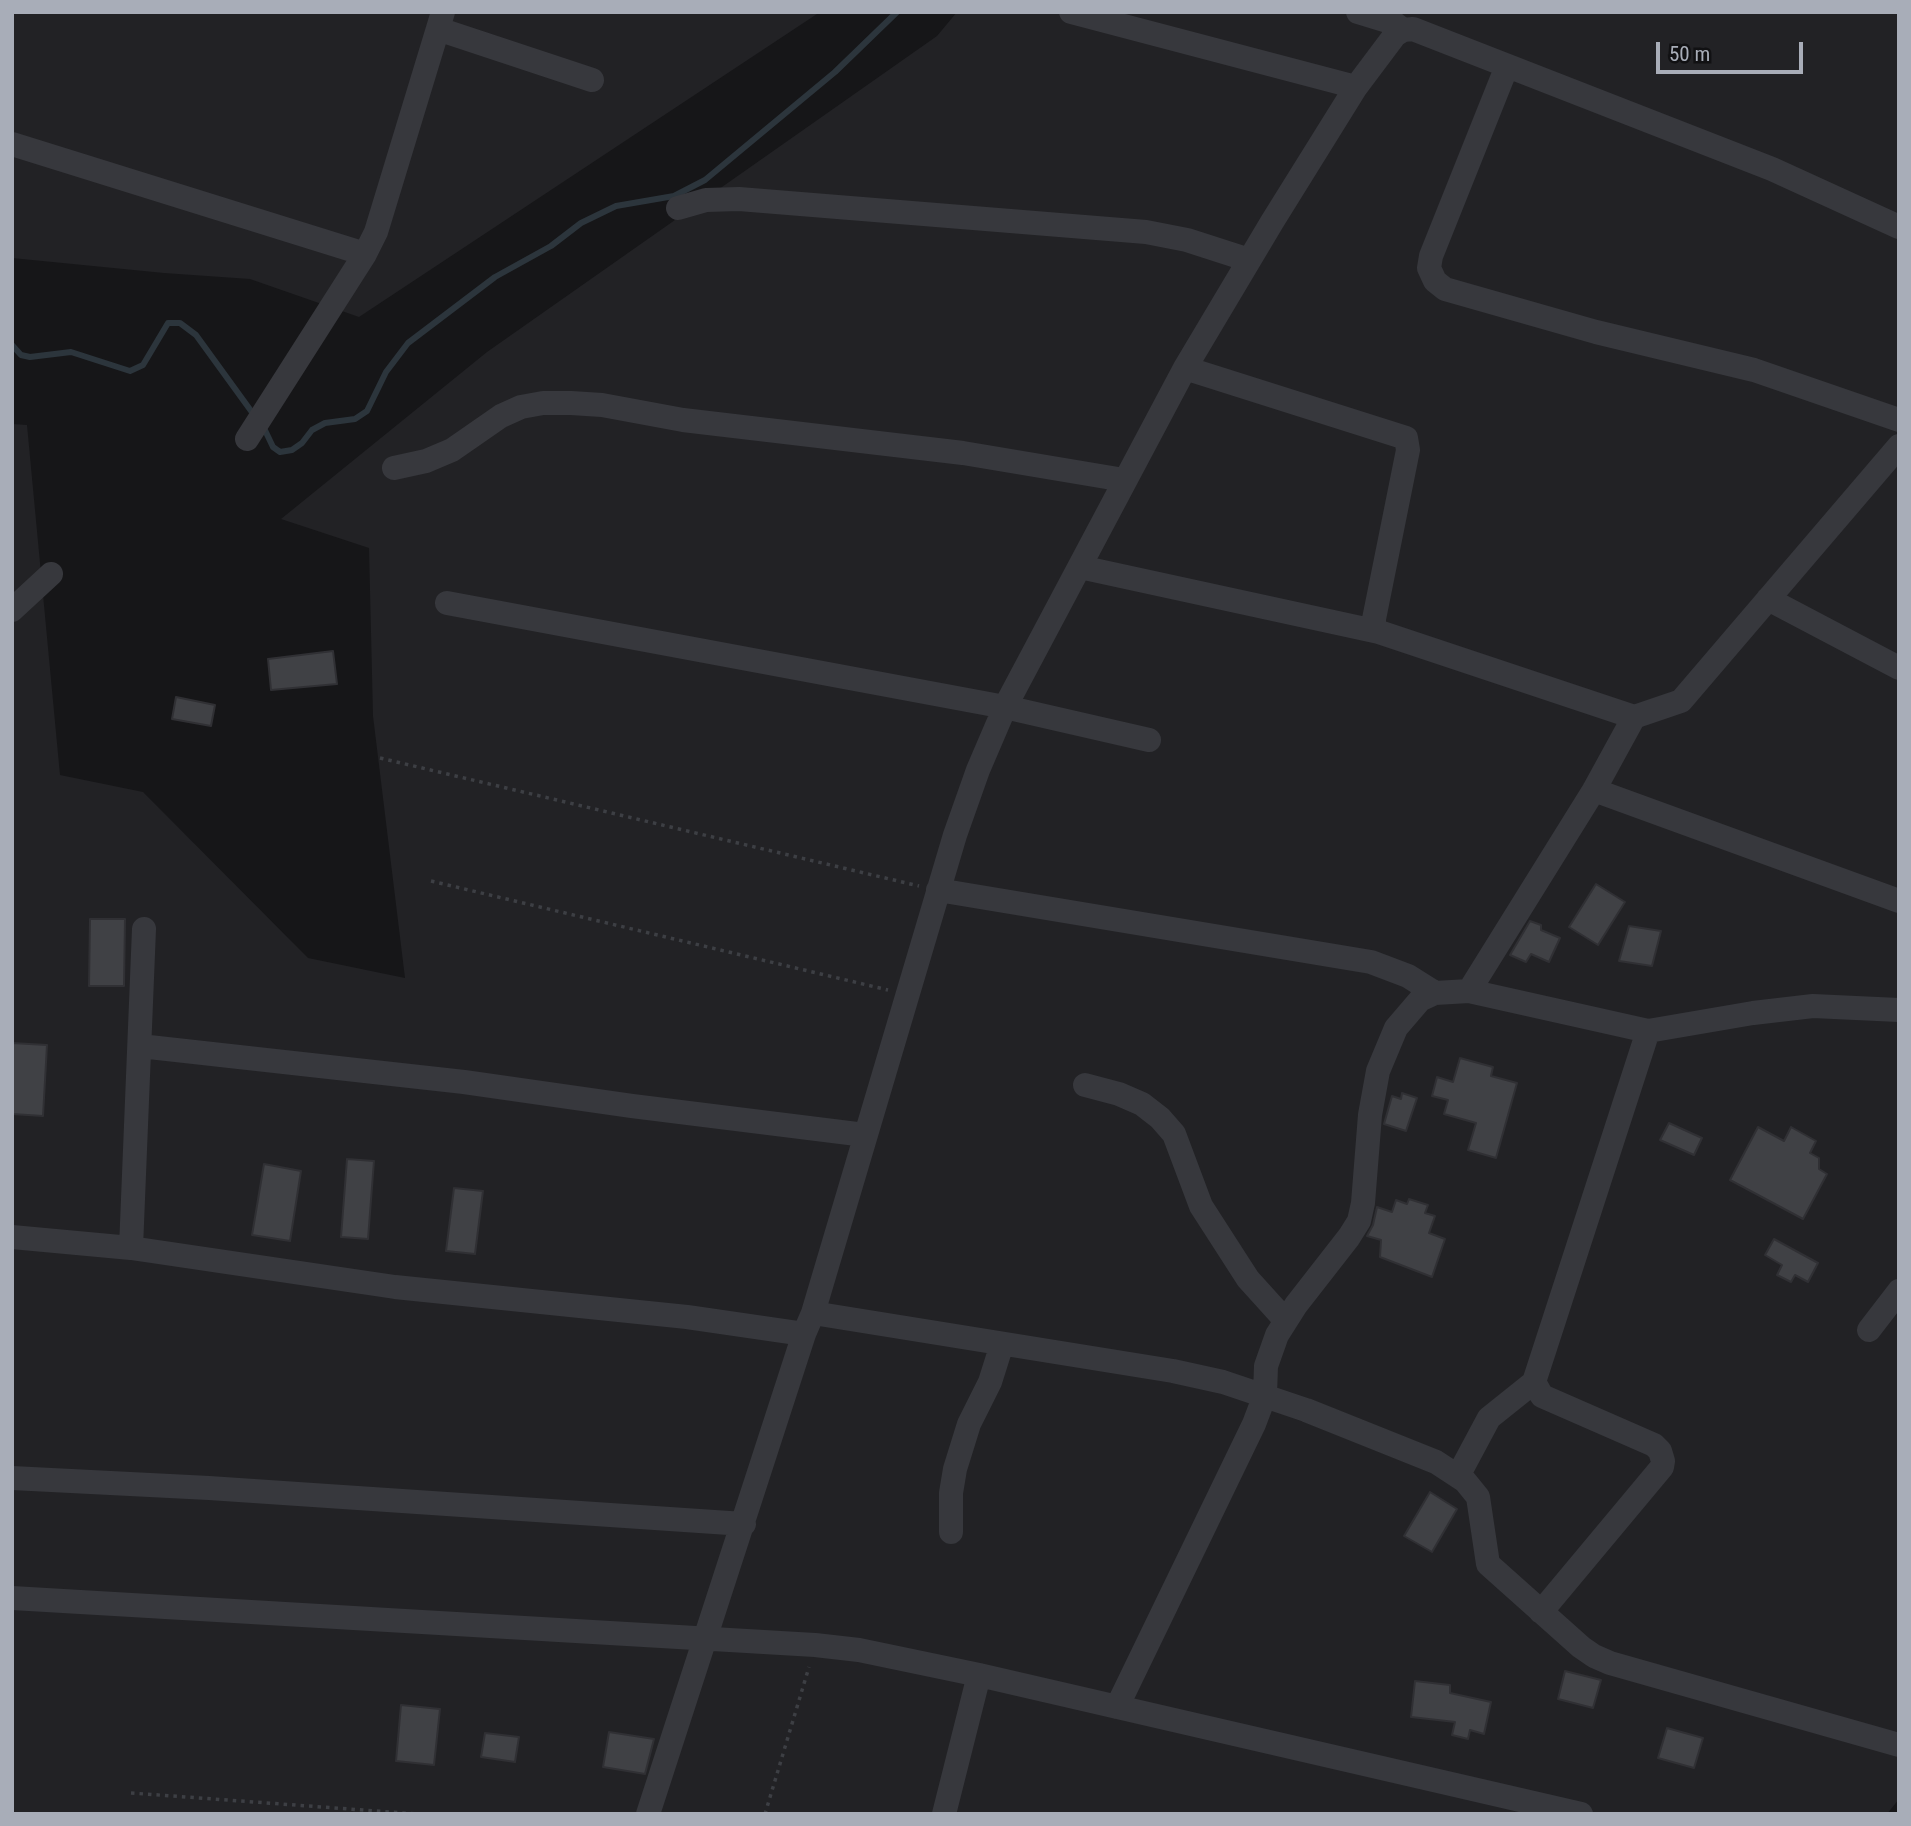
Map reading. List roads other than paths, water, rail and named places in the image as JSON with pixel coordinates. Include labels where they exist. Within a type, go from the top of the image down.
[{"type":"street","points":[[1071,12],[1356,87]]},
{"type":"street","points":[[1358,12],[1394,23],[1403,30]]},
{"type":"street","points":[[247,439],[365,254],[376,232],[441,21],[592,80]]},
{"type":"street","points":[[648,1814],[809,1323],[955,835],[978,770],[1005,708],[1185,368],[1356,87],[1395,35],[1403,30],[1413,29],[1772,169],[1899,227]]},
{"type":"street","points":[[1507,66],[1431,256],[1429,268],[1435,281],[1445,289],[1583,328],[1754,370],[1899,420]]},
{"type":"street","points":[[12,144],[365,254]]},
{"type":"street","points":[[678,208],[706,200],[739,199],[1146,232],[1187,240],[1249,260]]},
{"type":"street","points":[[1185,368],[1406,438],[1408,450],[1374,619],[1374,626],[1379,632]]},
{"type":"street","points":[[394,468],[426,461],[452,450],[501,416],[521,407],[562,403],[601,405],[683,421],[963,453],[1124,480]]},
{"type":"street","points":[[1080,567],[1379,632],[1634,718],[1681,701],[1899,446]]},
{"type":"street","points":[[12,610],[51,573]]},
{"type":"street","points":[[1768,599],[1899,668]]},
{"type":"street","points":[[447,603],[1005,708],[1149,740]]},
{"type":"street","points":[[1469,991],[1594,790],[1634,718]]},
{"type":"street","points":[[1594,790],[1899,901]]},
{"type":"street","points":[[939,890],[1371,962],[1408,976],[1435,993]]},
{"type":"street","points":[[131,1248],[144,929]]},
{"type":"street","points":[[1118,1707],[1254,1424],[1265,1395],[1266,1366],[1277,1335],[1359,1221],[1363,1203],[1370,1115],[1378,1070],[1396,1028],[1420,1000],[1435,993],[1469,991],[1648,1031],[1812,1006],[1899,1010]]},
{"type":"street","points":[[1458,1476],[1489,1418],[1534,1381],[1648,1031]]},
{"type":"street","points":[[141,1046],[450,1080],[865,1135]]},
{"type":"street","points":[[1085,1084],[1142,1104],[1174,1134],[1201,1206],[1248,1279],[1286,1321]]},
{"type":"street","points":[[12,1237],[131,1248],[395,1287],[687,1317],[809,1323],[1002,1344],[1173,1371],[1223,1382],[1265,1395],[1436,1462],[1458,1476],[1478,1497],[1488,1564],[1581,1647],[1610,1663],[1899,1745]]},
{"type":"street","points":[[1869,1330],[1899,1291]]},
{"type":"street","points":[[951,1532],[951,1493],[955,1469],[969,1423],[990,1382],[1002,1344]]},
{"type":"street","points":[[1534,1381],[1542,1396],[1654,1445],[1661,1451],[1663,1461],[1662,1468],[1541,1612]]},
{"type":"street","points":[[12,1478],[744,1524]]},
{"type":"street","points":[[12,1598],[815,1645],[859,1650],[979,1675],[1581,1814]]},
{"type":"street","points":[[944,1814],[979,1675]]},
{"type":"waterway","points":[[263,426],[273,447],[280,452],[292,450],[302,443],[312,430],[325,423],[355,419],[367,411],[386,372],[408,343],[495,277],[551,246],[581,223],[616,206],[674,196],[705,180],[835,72],[897,12]]},
{"type":"waterway","points":[[12,345],[21,355],[30,357],[71,352],[130,371],[143,365],[168,323],[180,323],[196,335],[254,415]]}]
